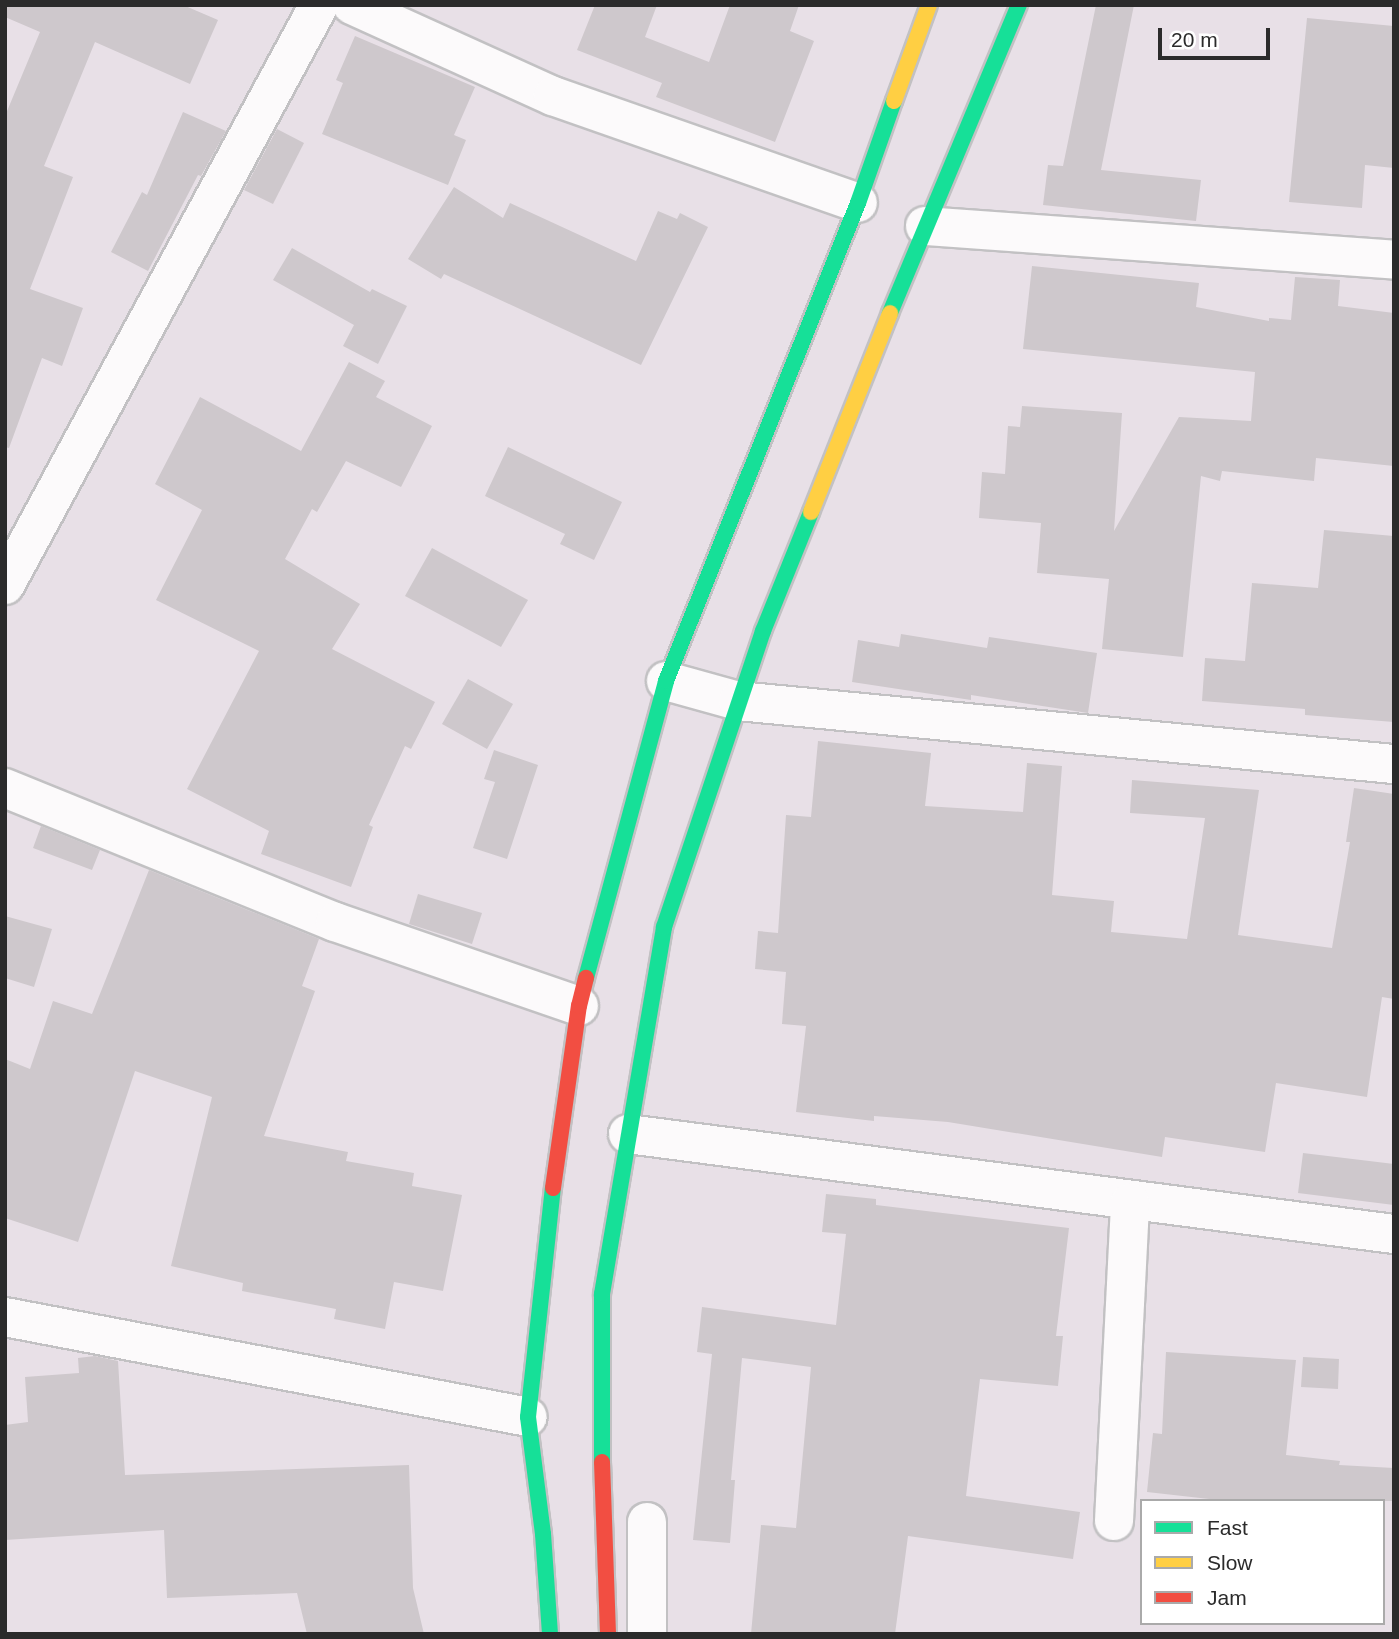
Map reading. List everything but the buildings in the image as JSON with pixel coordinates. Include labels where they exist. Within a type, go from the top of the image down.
[{"type":"street","points":[[5,585],[319,5]]},
{"type":"street","points":[[352,5],[553,96],[858,203]]},
{"type":"street","points":[[550,1634],[543,1534],[528,1417],[559,1132],[579,1006],[666,681],[858,203],[929,5]]},
{"type":"street","points":[[608,1634],[602,1518],[602,1294],[664,927],[763,631],[925,226],[1019,5]]},
{"type":"street","points":[[925,226],[1394,260]]},
{"type":"street","points":[[666,681],[738,701],[1394,764]]},
{"type":"street","points":[[5,788],[335,922],[579,1006]]},
{"type":"street","points":[[628,1134],[1130,1202],[1394,1234]]},
{"type":"street","points":[[1114,1521],[1130,1202]]},
{"type":"street","points":[[5,1317],[528,1417]]},
{"type":"street","points":[[647,1522],[647,1634]]},
{"type":"traffic: fast","points":[[890,313],[1019,5]]},
{"type":"traffic: fast","points":[[586,978],[666,681],[858,203],[894,101]]},
{"type":"traffic: fast","points":[[602,1462],[602,1294],[664,927],[763,631],[811,512]]},
{"type":"traffic: fast","points":[[550,1634],[543,1534],[528,1417],[553,1188]]},
{"type":"traffic: slow","points":[[894,101],[929,5]]},
{"type":"traffic: slow","points":[[811,512],[890,313]]},
{"type":"traffic: jam","points":[[553,1188],[579,1006],[586,978]]},
{"type":"traffic: jam","points":[[602,1462],[608,1634]]}]
